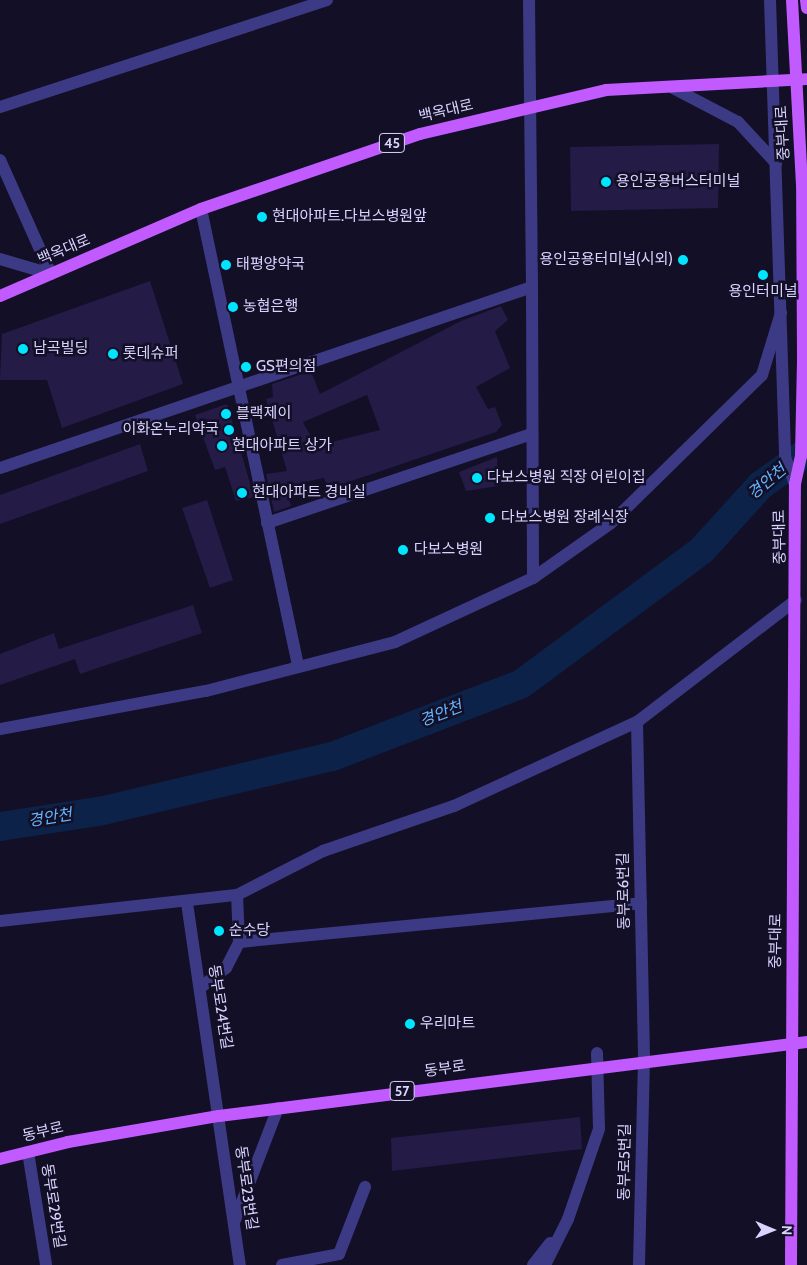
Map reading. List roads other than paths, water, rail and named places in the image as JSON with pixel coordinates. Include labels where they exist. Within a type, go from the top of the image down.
[{"type":"main road","name":"중부대로","points":[[791,1265],[791,1044],[797,567],[795,484],[801,456],[803,358],[802,186],[792,0]]},
{"type":"main road","points":[[806,0],[807,8]]},
{"type":"main road","name":"백옥대로","points":[[0,296],[201,209],[420,134],[606,90],[807,79]]},
{"type":"main road","name":"동부로","points":[[0,1159],[219,1116],[597,1060],[644,1060],[807,1042]]},
{"type":"street","points":[[0,107],[327,0]]},
{"type":"street","points":[[529,0],[527,109],[532,287],[533,578]]},
{"type":"street","points":[[770,0],[785,456],[795,484]]},
{"type":"street","points":[[671,87],[738,122],[776,163]]},
{"type":"street","points":[[0,160],[51,274]]},
{"type":"street","points":[[201,209],[298,667]]},
{"type":"street","points":[[0,259],[51,274]]},
{"type":"street","points":[[0,468],[238,385],[532,287]]},
{"type":"street","points":[[0,729],[206,691],[394,642],[533,578],[611,523],[762,375],[781,313]]},
{"type":"street","points":[[267,523],[532,434]]},
{"type":"street","points":[[0,921],[187,903],[237,894],[323,851],[454,806],[637,722],[796,600]]},
{"type":"street","name":"동부로6번길","points":[[637,722],[644,1060]]},
{"type":"street","points":[[200,988],[226,968],[239,942],[237,894]]},
{"type":"street","name":"동부로24번길","points":[[187,903],[219,1116]]},
{"type":"street","points":[[239,942],[641,903]]},
{"type":"street","points":[[545,1265],[568,1219],[599,1129],[597,1060]]},
{"type":"street","name":"동부로5번길","points":[[639,1265],[644,1060]]},
{"type":"street","points":[[234,1222],[278,1108]]},
{"type":"street","name":"동부로23번길","points":[[219,1116],[240,1265]]},
{"type":"street","name":"동부로29번길","points":[[28,1152],[46,1265]]},
{"type":"street","points":[[282,1265],[339,1254],[365,1187]]},
{"type":"street","points":[[533,1265],[568,1219]]},
{"type":"waterway","name":"경안천","points":[[0,826],[103,810],[332,756],[520,684],[701,550],[760,485],[807,451]]},
{"type":"place","name":"용인공용버스터미널","points":[[606,182]]},
{"type":"place","name":"현대아파트.다보스병원앞","points":[[262,217]]},
{"type":"place","name":"용인공용터미널(시외)","points":[[683,260]]},
{"type":"place","name":"태평양약국","points":[[226,265]]},
{"type":"place","name":"용인터미널","points":[[763,275]]},
{"type":"place","name":"농협은행","points":[[233,307]]},
{"type":"place","name":"남곡빌딩","points":[[23,349]]},
{"type":"place","name":"롯데슈퍼","points":[[113,354]]},
{"type":"place","name":"GS편의점","points":[[246,367]]},
{"type":"place","name":"블랙제이","points":[[226,414]]},
{"type":"place","name":"이화온누리약국","points":[[229,430]]},
{"type":"place","name":"현대아파트 상가","points":[[222,446]]},
{"type":"place","name":"다보스병원 직장 어린이집","points":[[477,478]]},
{"type":"place","name":"현대아파트 경비실","points":[[242,493]]},
{"type":"place","name":"다보스병원 장례식장","points":[[490,518]]},
{"type":"place","name":"다보스병원","points":[[403,550]]},
{"type":"place","name":"순수당","points":[[219,931]]},
{"type":"place","name":"우리마트","points":[[410,1024]]}]
